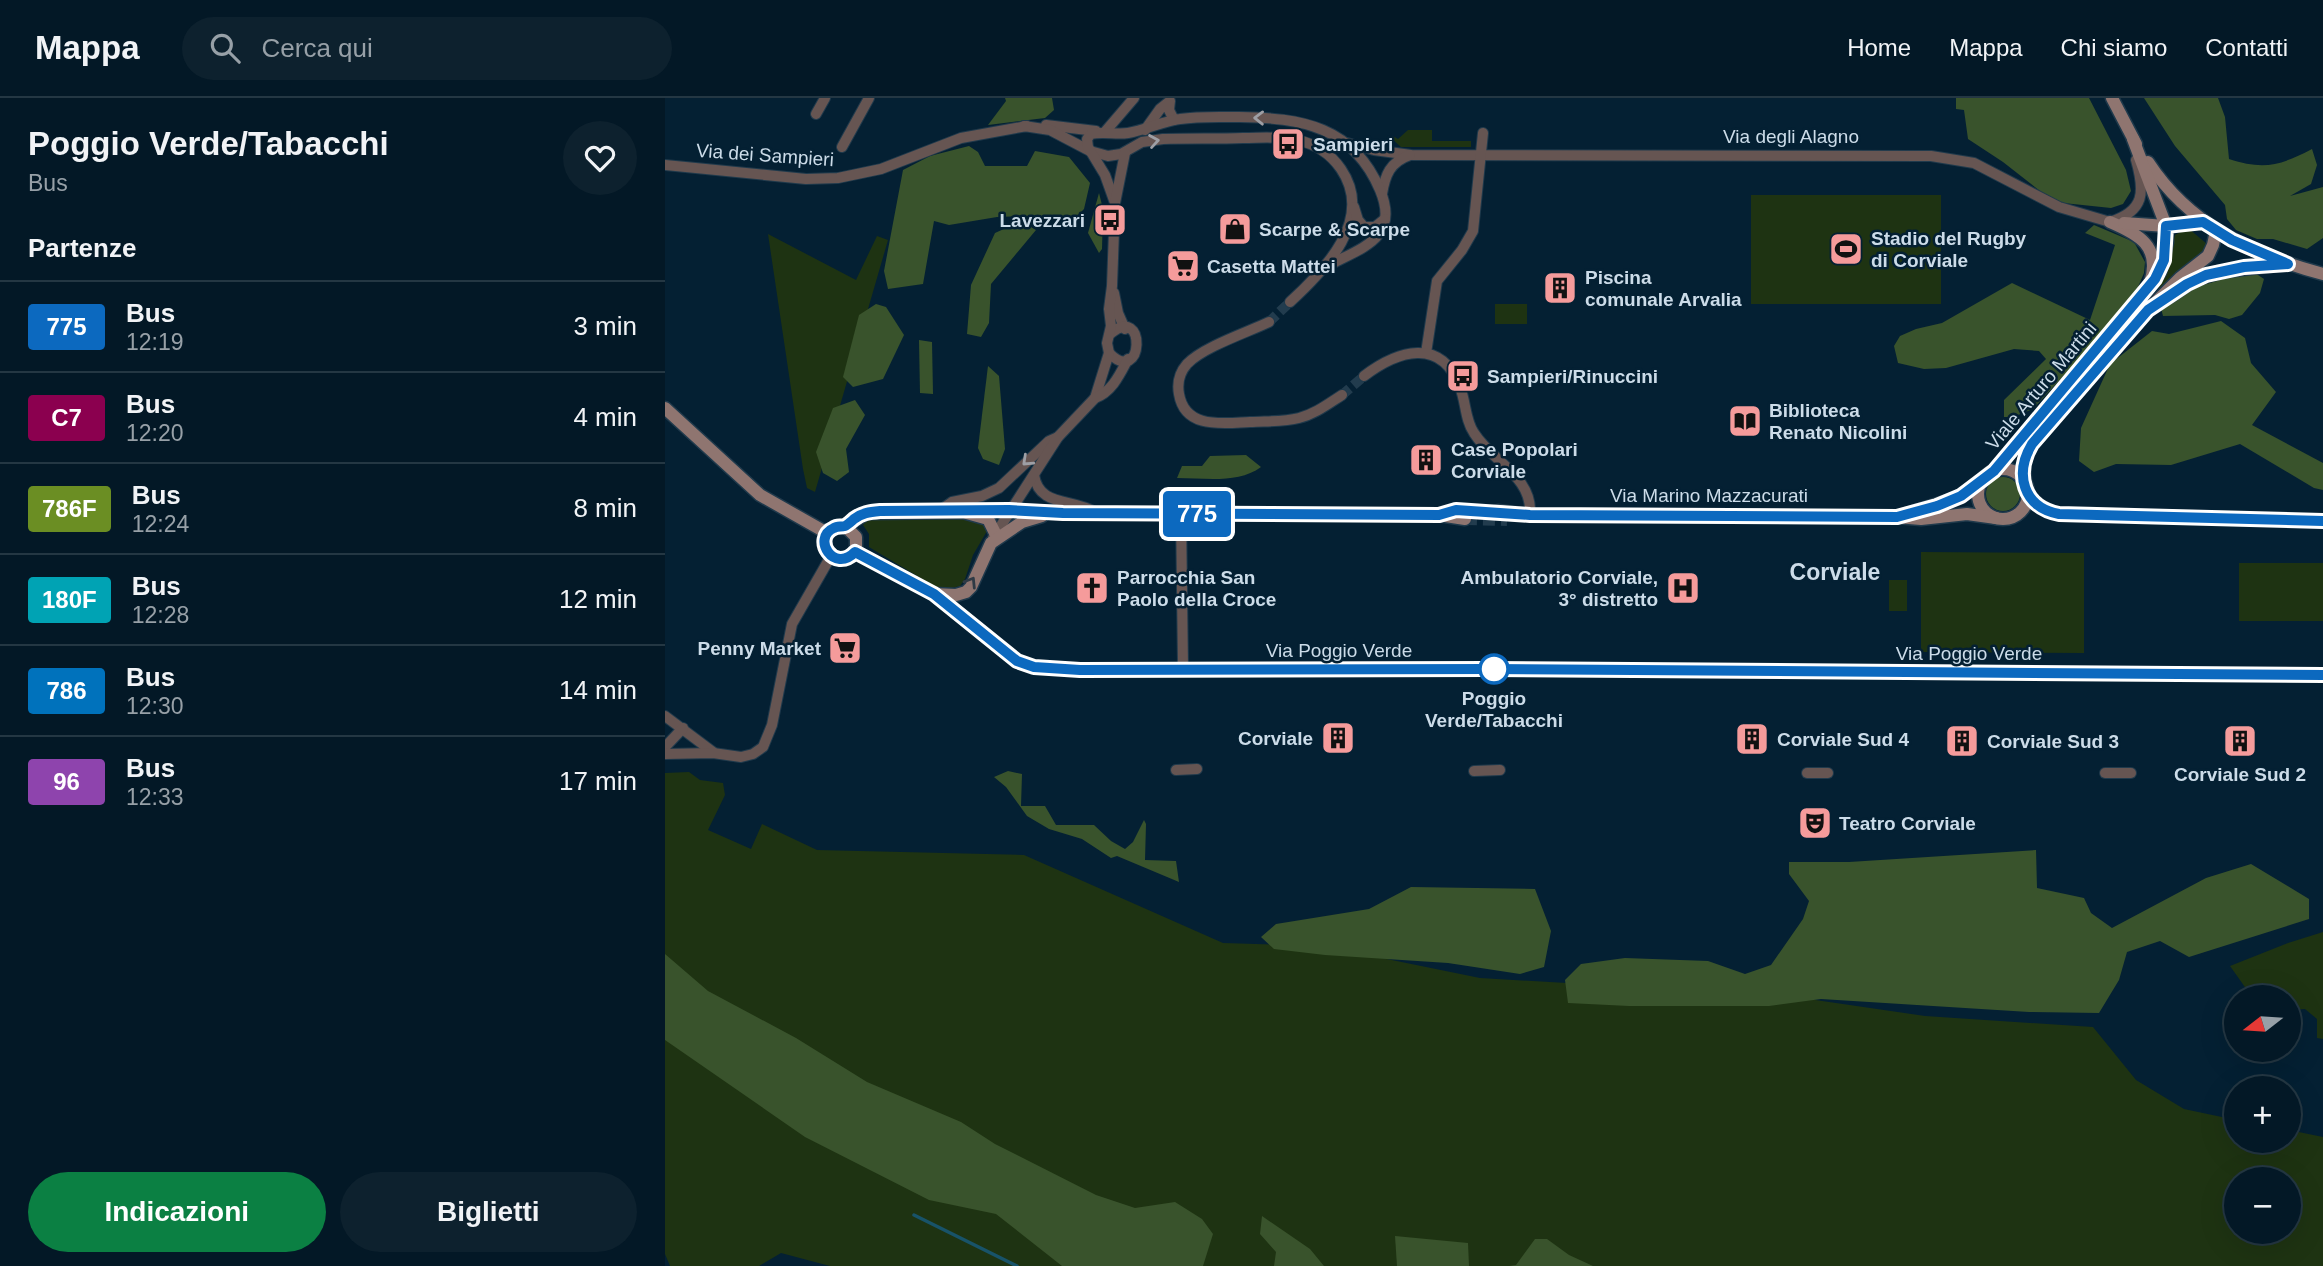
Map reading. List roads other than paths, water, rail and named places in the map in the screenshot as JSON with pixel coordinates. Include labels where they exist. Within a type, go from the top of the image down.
[{"type":"street","points":[[816,114],[825,98]]},
{"type":"street","points":[[842,147],[869,98]]},
{"type":"street","points":[[1115,203],[1105,175],[1087,142],[1089,136],[1094,133],[1104,133],[1134,98]]},
{"type":"street","points":[[2112,98],[2133,139],[2164,184],[2203,222],[2249,248],[2288,264],[2323,274]]},
{"type":"street","points":[[1171,99],[1169,110],[1174,120]]},
{"type":"street","points":[[1145,130],[1171,99]]},
{"type":"street","name":"Via dei Sampieri","points":[[665,165],[806,179],[838,178],[881,169],[961,138],[1024,126],[1073,127],[1125,134],[1174,120],[1216,117],[1284,119],[1314,126],[1347,143]]},
{"type":"street","name":"Via dei Sampieri","points":[[1024,126],[1050,130],[1090,150],[1113,156],[1125,153],[1138,144],[1163,139],[1299,140],[1320,148],[1335,161],[1348,183],[1352,203]]},
{"type":"street","points":[[1426,353],[1437,281],[1468,242],[1473,231],[1483,133]]},
{"type":"street","points":[[2109,222],[2130,213],[2140,199],[2142,186],[2133,139]]},
{"type":"street","name":"Viale Arturo Martini","points":[[1994,471],[2145,292],[2162,265],[2167,242],[2166,226],[2133,139]]},
{"type":"street","points":[[1324,268],[1377,239],[1386,218],[1382,195],[1369,169],[1347,143]]},
{"type":"street","name":"Via degli Alagno","points":[[1347,143],[1411,155],[1931,156],[1974,163],[2059,207],[2109,222],[2166,226],[2203,222]]},
{"type":"street","points":[[1095,398],[1109,353],[1107,343],[1110,334],[1115,203],[1125,153]]},
{"type":"street","points":[[1382,195],[1391,167],[1398,160],[1411,155]]},
{"type":"street","points":[[1352,203],[1358,220],[1364,227],[1375,228],[1386,218]]},
{"type":"street","points":[[1290,302],[1324,268],[1345,237],[1352,203]]},
{"type":"street","points":[[2109,222],[2137,234],[2147,247],[2152,272],[2145,292]]},
{"type":"street","name":"Viale Arturo Martini","points":[[2026,489],[2024,462],[2032,444],[2148,310],[2180,278],[2208,256],[2215,242],[2216,231]]},
{"type":"street","name":"Viale Arturo Martini","points":[[2148,310],[2187,284],[2206,275],[2244,267],[2288,264]]},
{"type":"street","points":[[1112,286],[1125,329]]},
{"type":"street","points":[[1269,322],[1189,362],[1178,384],[1179,397],[1186,411],[1198,420],[1212,424],[1281,421],[1318,411],[1342,396]]},
{"type":"street","points":[[855,552],[934,594],[956,595],[966,592],[1009,510],[1058,437],[1095,398],[1103,395],[1116,381],[1128,359],[1135,354],[1138,342],[1135,334],[1125,329],[1117,329],[1110,334]]},
{"type":"street","points":[[1364,376],[1381,363],[1411,352],[1426,353],[1447,365],[1455,375],[1475,435],[1517,477],[1528,495],[1525,515]]},
{"type":"street","points":[[1109,353],[1118,359],[1128,359]]},
{"type":"street","points":[[665,408],[757,492],[827,533]]},
{"type":"street","points":[[938,512],[952,502],[982,496],[999,488],[1049,441],[1058,437]]},
{"type":"street","points":[[2026,489],[2023,508],[2016,515],[2006,519],[1996,518],[1981,507],[1978,495],[1981,483],[1994,471],[2008,470],[2015,473],[2026,489],[2037,506],[2059,514],[2323,521]]},
{"type":"street","points":[[1034,475],[1038,490],[1044,495],[1082,505],[1095,513]]},
{"type":"street","name":"Via Marino Mazzacurati","points":[[1897,517],[1947,502],[1981,483]]},
{"type":"street","points":[[1009,510],[1063,513],[1460,514]]},
{"type":"street","points":[[855,552],[844,559],[831,556],[825,546],[827,533],[867,513],[963,512],[988,519],[993,538]]},
{"type":"street","points":[[993,538],[1022,522],[1063,513]]},
{"type":"street","points":[[1181,513],[1183,669]]},
{"type":"street","name":"Via Marino Mazzacurati","points":[[1502,515],[1921,519],[1967,514],[1996,518]]},
{"type":"street","points":[[845,526],[856,537],[855,552]]},
{"type":"street","points":[[665,754],[713,752],[748,756],[766,743],[792,624],[831,556]]},
{"type":"street","name":"Via Poggio Verde","points":[[934,594],[1012,659],[1028,665],[1080,670],[1463,669],[2323,674]]},
{"type":"street","points":[[665,716],[713,752]]},
{"type":"street","points":[[665,747],[683,728]]},
{"type":"street","points":[[1176,770],[1197,769]]},
{"type":"street","points":[[1474,771],[1500,771]]},
{"type":"street","points":[[1807,773],[1828,773]]},
{"type":"street","points":[[2105,773],[2131,773]]},
{"type":"waterway","points":[[914,1215],[1017,1266]]},
{"type":"tunnel","points":[[1269,322],[1290,302]]},
{"type":"tunnel","points":[[1342,395],[1364,376]]},
{"type":"tunnel","points":[[968,511],[1009,510]]},
{"type":"tunnel","points":[[1456,510],[1498,511]]},
{"type":"tunnel","points":[[1465,519],[1507,520]]},
{"type":"place","name":"Sampieri","points":[[1288,144]]},
{"type":"place","name":"Lavezzari","points":[[1110,220]]},
{"type":"place","name":"Scarpe & Scarpe","points":[[1235,229]]},
{"type":"place","name":"Stadio del Rugby di Corviale","points":[[1846,249]]},
{"type":"place","name":"Casetta Mattei","points":[[1183,266]]},
{"type":"place","name":"Piscina comunale Arvalia","points":[[1560,288]]},
{"type":"place","name":"Sampieri/Rinuccini","points":[[1463,376]]},
{"type":"place","name":"Biblioteca Renato Nicolini","points":[[1745,421]]},
{"type":"place","name":"Case Popolari Corviale","points":[[1426,460]]},
{"type":"place","name":"Parrocchia San Paolo della Croce","points":[[1092,588]]},
{"type":"place","name":"Ambulatorio Corviale, 3° distretto","points":[[1683,588]]},
{"type":"place","name":"Penny Market","points":[[845,648]]},
{"type":"place","name":"Poggio Verde/Tabacchi","points":[[1494,669]]},
{"type":"place","name":"Corviale","points":[[1338,738]]},
{"type":"place","name":"Corviale Sud 4","points":[[1752,739]]},
{"type":"place","name":"Corviale Sud 3","points":[[1962,741]]},
{"type":"place","name":"Corviale Sud 2","points":[[2240,741]]},
{"type":"place","name":"Teatro Corviale","points":[[1815,823]]},
{"type":"district","name":"Corviale","points":[[1835,572]]}]
